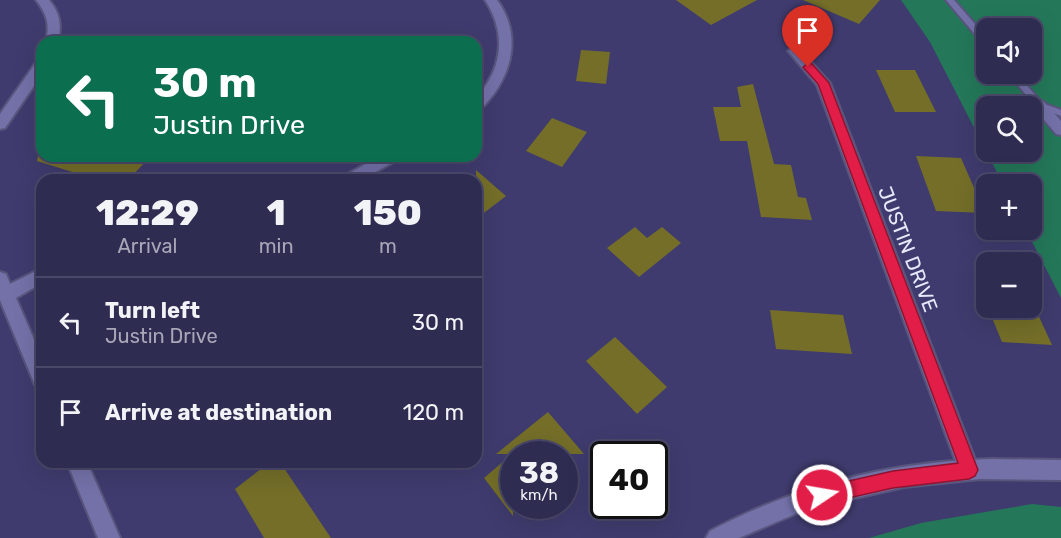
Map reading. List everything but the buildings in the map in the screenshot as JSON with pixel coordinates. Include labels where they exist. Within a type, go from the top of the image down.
[{"type":"street","points":[[42,0],[49,6],[56,22],[53,36]]},
{"type":"street","points":[[482,99],[499,73],[506,50],[504,22],[491,0]]},
{"type":"street","name":"JUSTIN DRIVE","points":[[794,51],[823,83],[969,470]]},
{"type":"street","points":[[0,124],[36,73]]},
{"type":"street","points":[[1042,108],[1061,130]]},
{"type":"street","points":[[360,174],[382,162]]},
{"type":"street","points":[[36,277],[3,287],[36,365]]},
{"type":"street","points":[[80,468],[109,538]]},
{"type":"street","points":[[717,538],[746,521],[822,495],[893,480],[969,470],[1061,470]]},
{"type":"lane","points":[[950,0],[976,31]]},
{"type":"lane","points":[[1021,84],[1031,96]]},
{"type":"lane","points":[[1042,106],[1061,112]]},
{"type":"green space","points":[[901,0],[1061,0],[1061,298],[1042,261],[1042,252],[1037,252],[1031,240],[1042,240],[1042,174],[998,174],[992,162],[1042,162],[1042,96],[976,96],[976,131],[930,42]]},
{"type":"green space","points":[[1032,504],[1061,507],[1061,538],[869,538],[921,523]]},
{"type":"route","points":[[808,67],[823,83],[969,470],[893,480],[822,495]]}]
